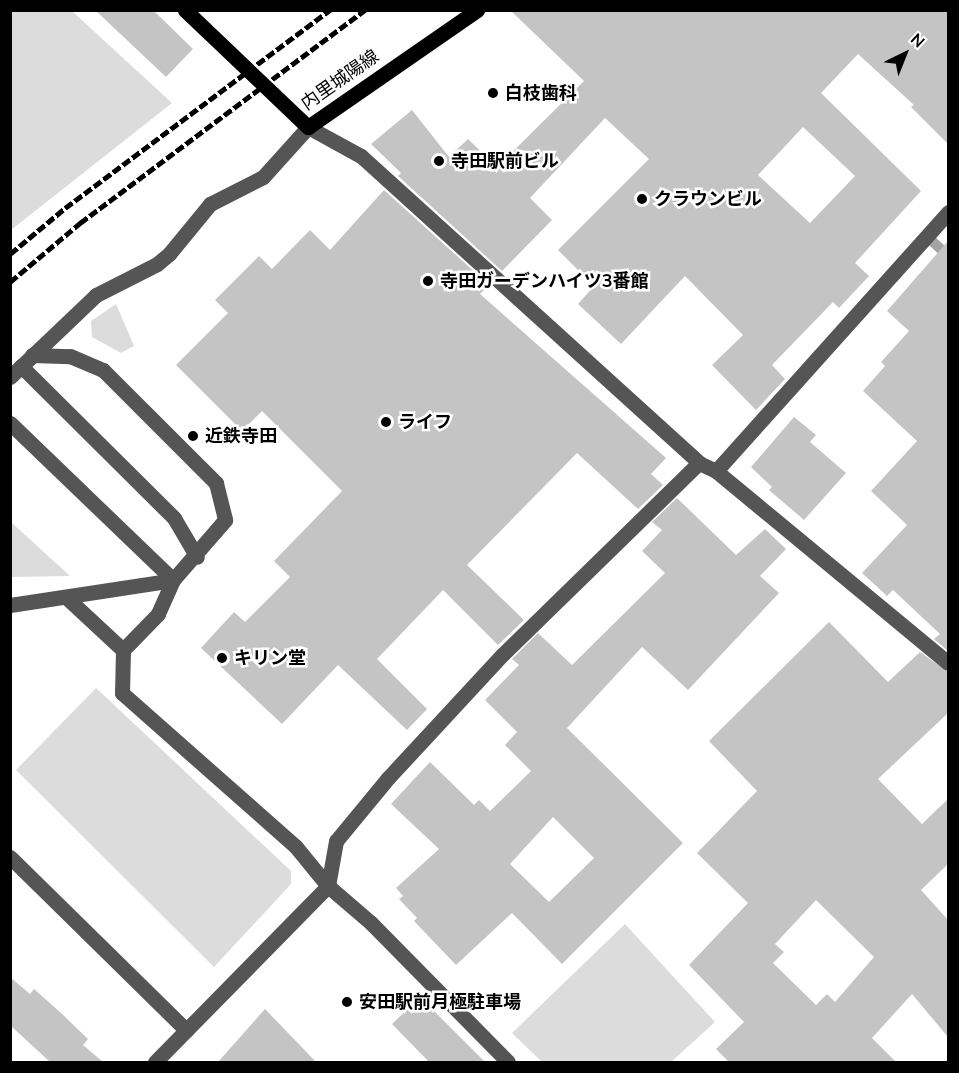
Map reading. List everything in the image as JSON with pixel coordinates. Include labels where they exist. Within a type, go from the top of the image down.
[{"type":"main road","name":"内里城陽線","points":[[185,10],[308,127],[477,10]]},
{"type":"street","points":[[197,557],[174,518],[16,372],[96,295],[157,264],[169,254],[210,204],[263,177],[308,127],[361,156],[699,463],[716,471],[948,663]]},
{"type":"street","points":[[716,471],[948,212]]},
{"type":"street","points":[[32,355],[70,356],[103,370],[216,483],[225,520],[197,557],[173,580],[158,614],[123,651],[122,693],[296,847],[328,886],[371,923],[508,1062]]},
{"type":"street","points":[[10,423],[173,580]]},
{"type":"street","points":[[154,1062],[328,886],[336,841],[388,778],[502,655],[699,463]]},
{"type":"street","points":[[10,605],[68,598],[173,580]]},
{"type":"street","points":[[68,598],[123,651]]},
{"type":"street","points":[[10,857],[186,1030]]},
{"type":"shaded area","points":[[11,10],[72,11],[172,103],[11,230]]},
{"type":"shaded area","points":[[116,304],[134,346],[121,353],[92,337],[91,321]]},
{"type":"shaded area","points":[[11,522],[70,576],[11,577]]},
{"type":"shaded area","points":[[96,688],[291,871],[291,884],[214,967],[16,770]]},
{"type":"shaded area","points":[[625,924],[715,1022],[671,1062],[542,1062],[512,1033]]},
{"type":"building","points":[[95,10],[153,10],[193,49],[166,77]]},
{"type":"building","points":[[510,10],[948,10],[948,144],[911,107],[914,105],[858,54],[821,93],[921,191],[855,263],[869,276],[839,308],[833,302],[772,365],[785,379],[756,410],[712,365],[743,335],[685,276],[621,344],[578,304],[594,286],[558,250],[649,159],[605,118],[530,198],[552,220],[502,271],[398,176],[401,173],[371,144],[412,110],[449,157],[468,139],[497,167],[584,81]],"holes":[[[803,127],[855,176],[810,223],[758,175]]]},
{"type":"building","points":[[384,190],[489,285],[480,294],[666,458],[651,474],[663,485],[638,509],[577,453],[467,565],[524,620],[498,645],[443,590],[377,659],[427,709],[407,730],[338,665],[282,724],[201,648],[234,612],[245,622],[290,577],[274,561],[342,491],[262,411],[242,431],[176,365],[228,313],[215,300],[259,256],[272,269],[310,230],[330,250]]},
{"type":"building","points":[[948,241],[948,651],[934,639],[940,634],[893,590],[887,596],[862,573],[907,525],[871,491],[917,441],[863,391],[885,366],[881,362],[909,331],[887,311]]},
{"type":"building","points":[[794,417],[816,435],[810,442],[846,473],[804,520],[769,490],[772,487],[751,467]]},
{"type":"building","points":[[677,498],[736,555],[765,529],[786,549],[760,576],[779,593],[688,690],[642,647],[567,728],[683,843],[562,964],[512,913],[456,965],[414,921],[417,918],[399,899],[403,896],[396,888],[439,849],[391,804],[430,762],[474,805],[479,800],[490,811],[531,771],[505,745],[517,732],[485,700],[519,665],[512,659],[538,633],[572,665],[665,573],[642,551],[662,530],[652,522]],"holes":[[[553,817],[594,858],[549,902],[510,864]]]},
{"type":"building","points":[[829,622],[888,682],[920,652],[948,672],[948,713],[878,779],[922,824],[948,799],[948,864],[921,890],[948,920],[948,1037],[912,994],[872,1038],[896,1062],[729,1062],[716,1049],[744,1022],[689,965],[748,903],[697,853],[757,791],[709,741]],"holes":[[[816,900],[874,957],[835,1002],[827,994],[816,1005],[773,963],[784,952],[775,944]]]},
{"type":"building","points":[[10,977],[30,994],[34,989],[61,1013],[88,1039],[83,1045],[103,1062],[50,1062],[10,1025]]},
{"type":"building","points":[[420,997],[485,1062],[429,1062],[392,1024]]},
{"type":"building","points":[[265,1009],[316,1062],[218,1062]]},
{"type":"waterway","points":[[932,241],[948,256]]},
{"type":"railway","points":[[10,254],[65,208],[330,10]]},
{"type":"railway","points":[[10,282],[80,223],[365,10]]},
{"type":"place","name":"白枝歯科","points":[[493,93]]},
{"type":"place","name":"寺田駅前ビル","points":[[439,161]]},
{"type":"place","name":"クラウンビル","points":[[642,199]]},
{"type":"place","name":"寺田ガーデンハイツ3番館","points":[[428,281]]},
{"type":"place","name":"ライフ","points":[[386,422]]},
{"type":"place","name":"近鉄寺田","points":[[193,436]]},
{"type":"place","name":"キリン堂","points":[[222,658]]},
{"type":"place","name":"安田駅前月極駐車場","points":[[347,1002]]}]
